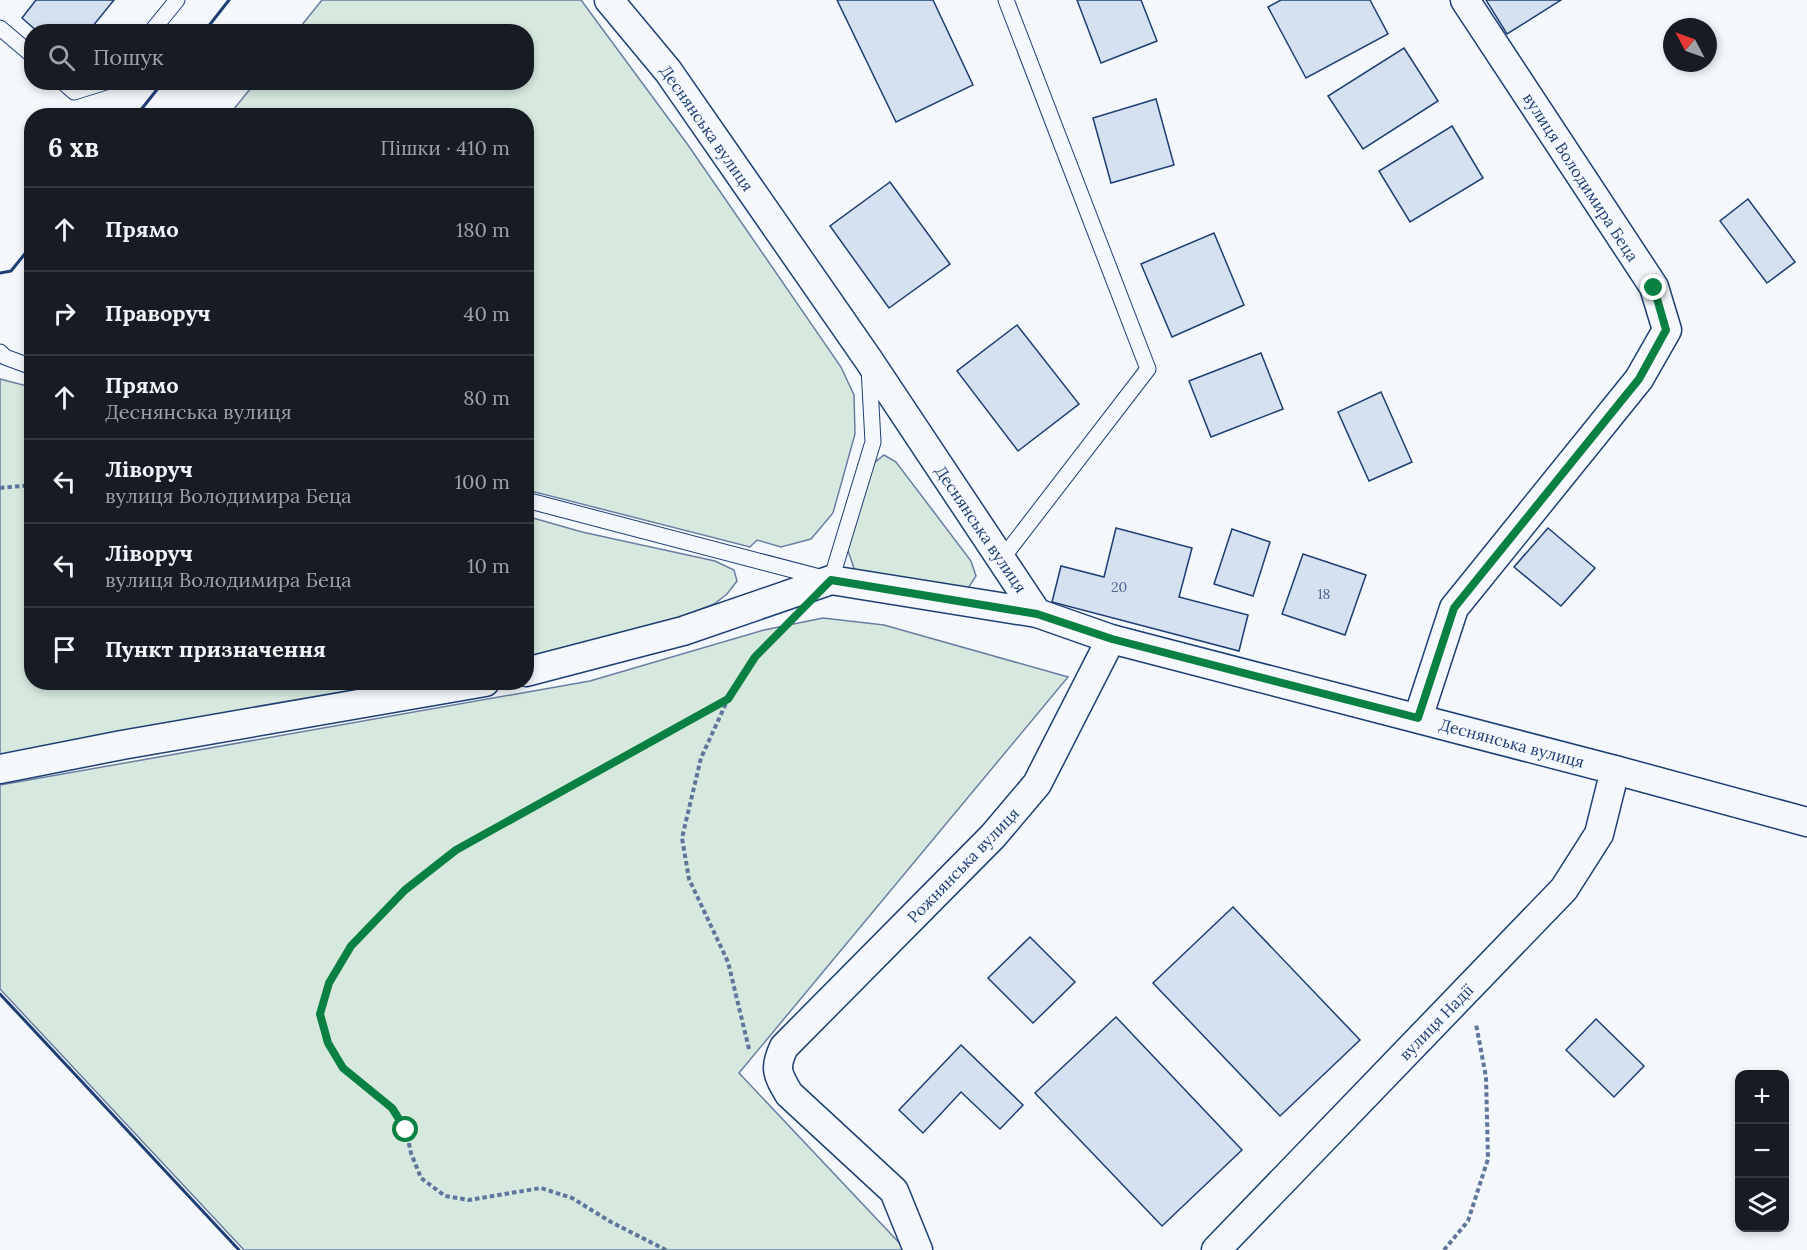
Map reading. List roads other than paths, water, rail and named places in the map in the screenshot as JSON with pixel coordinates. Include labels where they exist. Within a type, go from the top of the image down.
[{"type":"street","name":"Деснянська вулиця","points":[[609,0],[668,71],[868,359],[1037,614],[1112,639],[1807,822]]},
{"type":"street","name":"вулиця Володимира Беца","points":[[1418,718],[1454,608],[1639,379],[1666,330],[1654,288],[1465,0]]},
{"type":"street","points":[[534,670],[682,631],[831,580],[1037,614]]},
{"type":"street","name":"Рожнянська вулиця","points":[[918,1250],[894,1191],[789,1094],[764,1059],[784,1047],[993,836],[1037,784],[1112,639]]},
{"type":"street","points":[[0,769],[122,745],[439,690]]},
{"type":"street","name":"вулиця Надії","points":[[1216,1250],[1564,889],[1599,834],[1616,770]]},
{"type":"lane","points":[[158,24],[177,0]]},
{"type":"lane","points":[[1001,560],[1148,369],[1006,0]]},
{"type":"lane","points":[[0,28],[24,48]]},
{"type":"lane","points":[[2,356],[24,364]]},
{"type":"lane","points":[[534,502],[831,580],[873,442],[868,359]]}]
